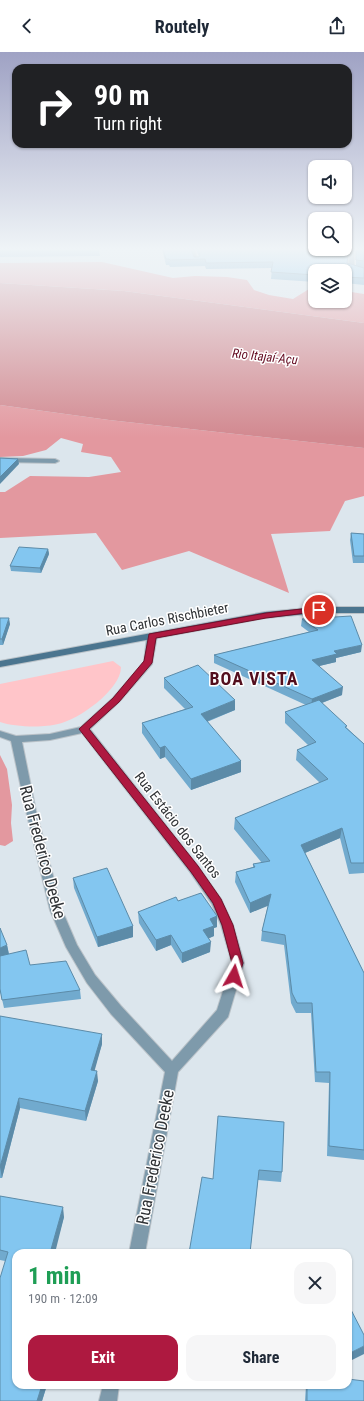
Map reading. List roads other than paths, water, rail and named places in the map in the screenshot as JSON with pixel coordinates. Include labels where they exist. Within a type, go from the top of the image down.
[{"type":"street","points":[[0,460],[55,461]]},
{"type":"street","name":"Rua Carlos Rischbieter","points":[[0,664],[266,615],[319,610],[364,610]]},
{"type":"street","points":[[0,734],[16,739],[50,737],[84,729],[116,700],[149,662],[152,636]]},
{"type":"street","name":"Rua Estácio dos Santos","points":[[84,729],[194,869],[217,902],[227,925],[238,963],[223,1013],[172,1070]]},
{"type":"street","name":"Rua Frederico Deeke","points":[[16,739],[31,811],[56,910],[72,947],[91,979],[103,995],[172,1070],[138,1249]]},
{"type":"street","points":[[108,1401],[111,1389]]},
{"type":"water","name":"Rio Itajaí-Açu","points":[[0,312],[281,312],[364,323],[364,448],[109,420],[0,405]]},
{"type":"district","name":"BOA VISTA","points":[[254,679]]}]
